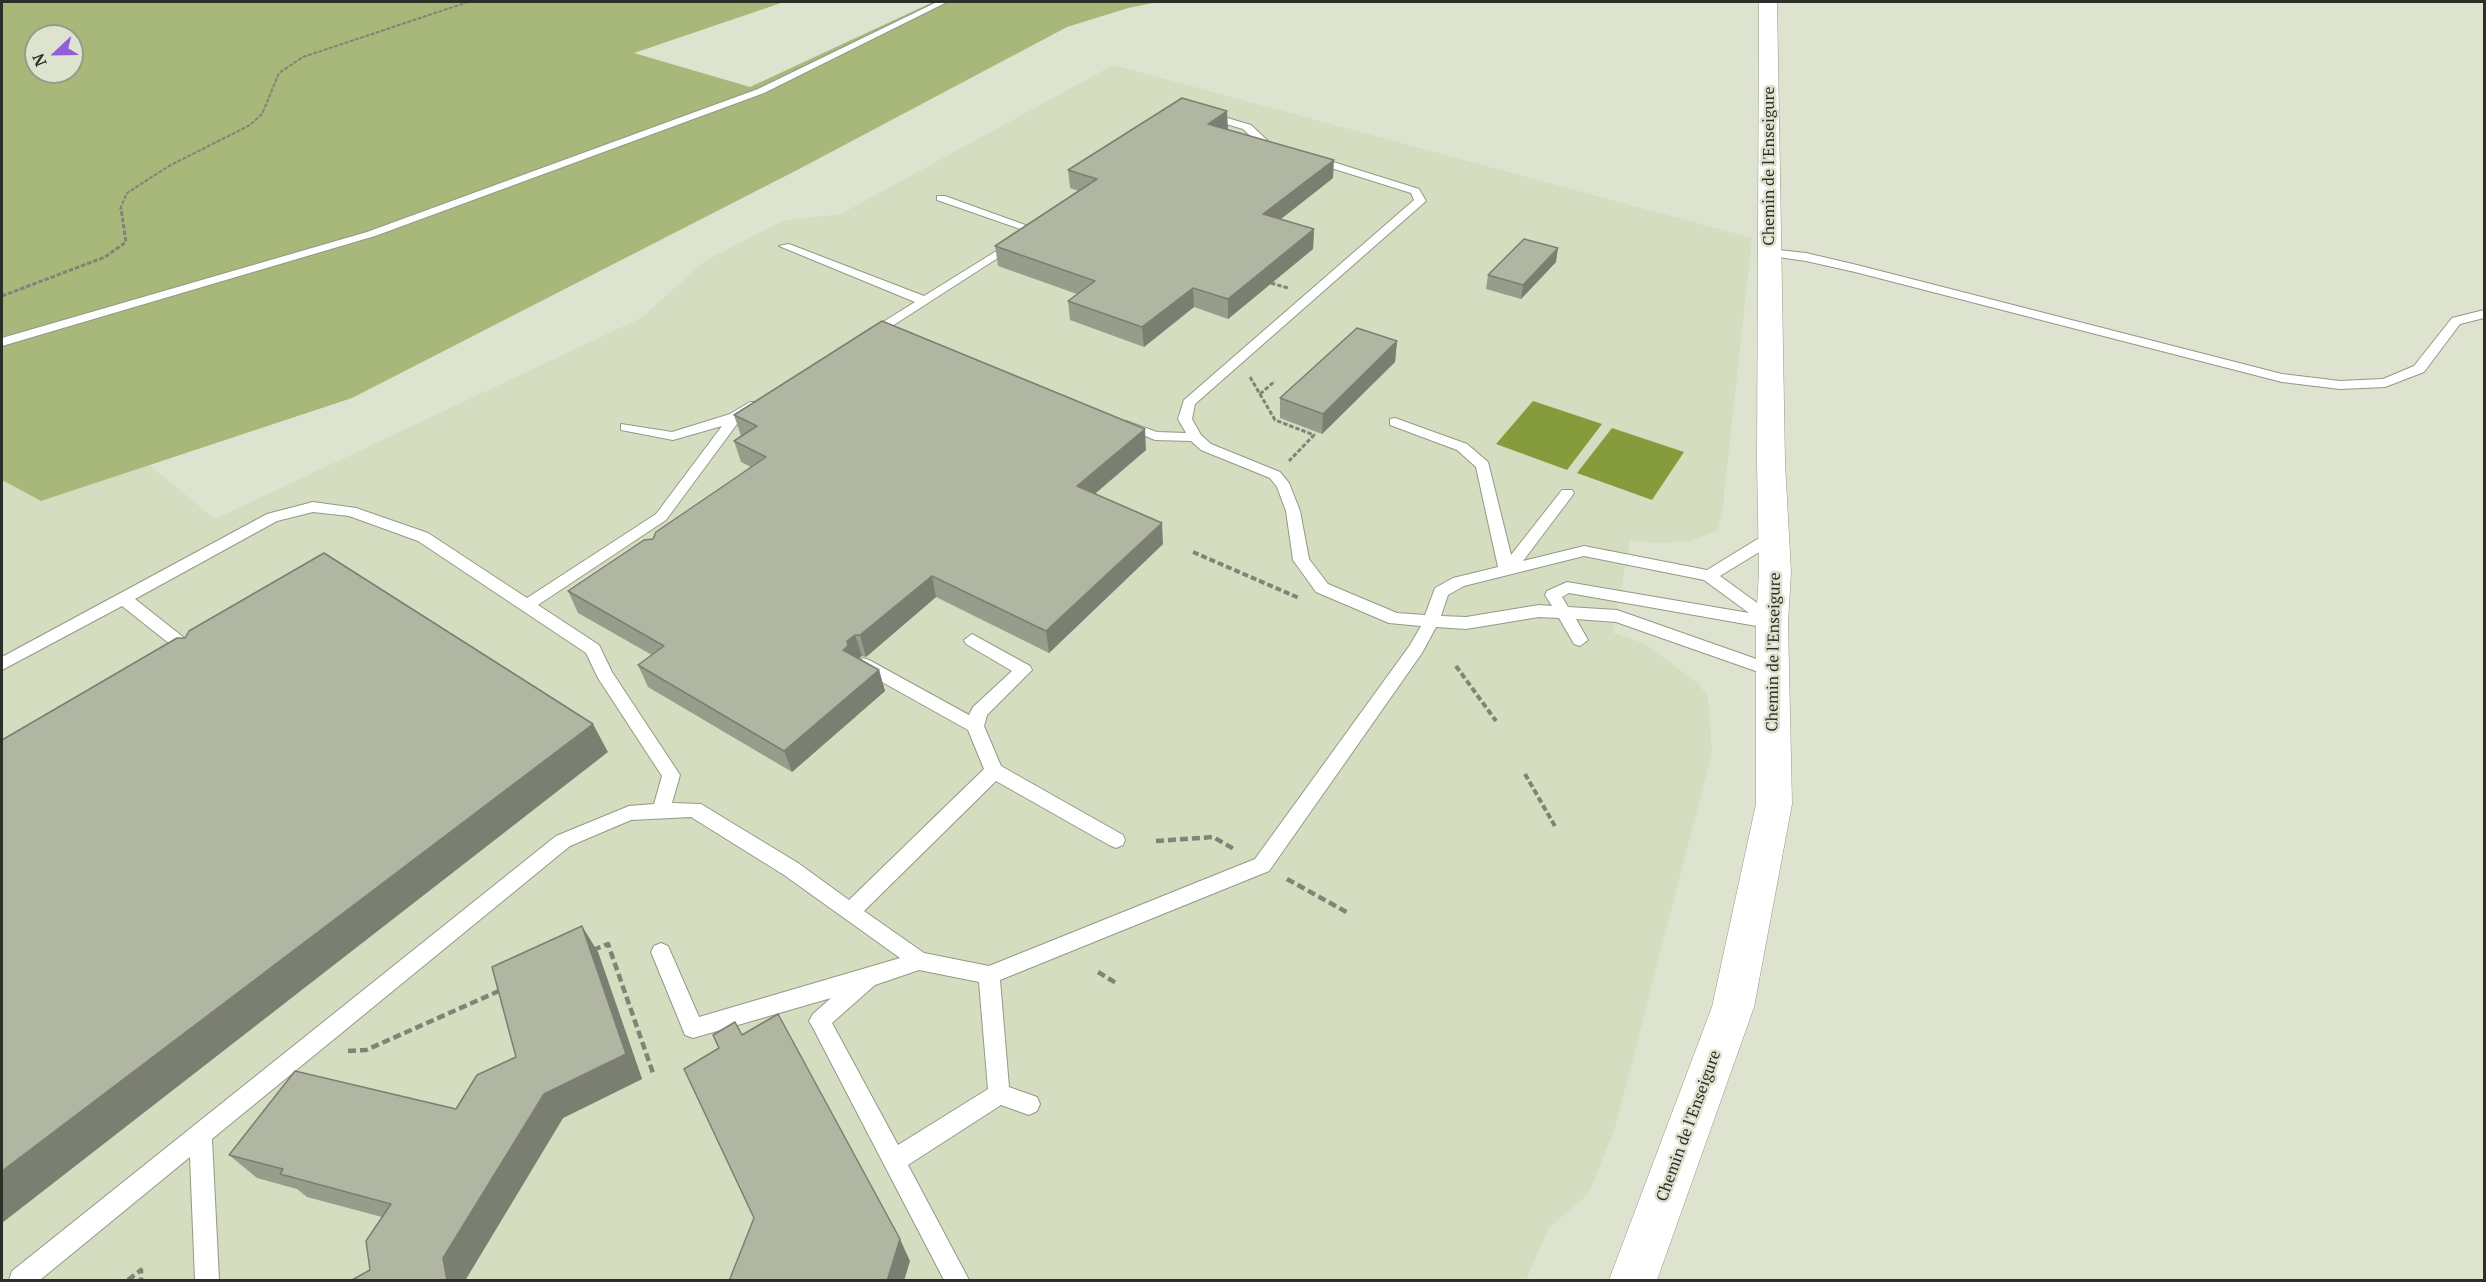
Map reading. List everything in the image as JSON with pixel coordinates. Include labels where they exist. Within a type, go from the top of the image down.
[{"type":"street","name":"Chemin de l'Enseigure","points":[[1633,1281],[1732,1007],[1774,804],[1772,622],[1775,573],[1769,253],[1768,2]]},
{"type":"lane","points":[[2,342],[371,234],[761,91],[943,2]]},
{"type":"lane","points":[[1193,111],[1248,127],[1266,145],[1394,182],[1415,191],[1420,201],[1189,403],[1185,419],[1195,437],[1206,447],[1275,475],[1284,486],[1293,510],[1301,560],[1322,588],[1395,619],[1466,623],[1539,611],[1617,616],[1773,671]]},
{"type":"lane","points":[[941,198],[1033,230]]},
{"type":"lane","points":[[863,341],[888,331],[926,301],[1048,220]]},
{"type":"lane","points":[[785,246],[926,301]]},
{"type":"lane","points":[[1769,253],[1806,257],[1857,269],[2282,378],[2340,385],[2385,383],[2419,369],[2456,321],[2484,314]]},
{"type":"lane","points":[[626,427],[673,436],[735,417],[764,400]]},
{"type":"lane","points":[[526,605],[661,517],[735,417]]},
{"type":"lane","points":[[1109,418],[1155,436],[1195,437]]},
{"type":"lane","points":[[1395,422],[1462,447],[1483,465],[1507,571]]},
{"type":"lane","points":[[1507,571],[1567,493]]},
{"type":"lane","points":[[2,664],[272,517],[313,507],[351,511],[423,537],[593,650],[604,674],[671,775],[661,811]]},
{"type":"lane","points":[[1709,576],[1774,536]]},
{"type":"lane","points":[[628,539],[647,550]]},
{"type":"lane","points":[[21,1281],[563,841],[629,813],[694,809],[791,869],[919,961],[988,975],[1262,865],[1416,649],[1431,622],[1442,592],[1459,582],[1584,551],[1709,576],[1772,622]]},
{"type":"lane","points":[[1580,640],[1553,595],[1567,587],[1772,622]]},
{"type":"lane","points":[[123,598],[201,660]]},
{"type":"lane","points":[[972,640],[1024,670],[979,712],[975,726]]},
{"type":"lane","points":[[863,664],[975,726],[994,771],[1116,840]]},
{"type":"lane","points":[[850,912],[994,771]]},
{"type":"lane","points":[[661,952],[693,1028],[868,978],[919,961]]},
{"type":"lane","points":[[988,975],[999,1094]]},
{"type":"lane","points":[[868,978],[820,1021],[957,1281]]},
{"type":"lane","points":[[999,1094],[1029,1104]]},
{"type":"lane","points":[[894,1161],[999,1094]]},
{"type":"lane","points":[[201,1135],[207,1281]]},
{"type":"path","points":[[2,296],[105,257],[126,242],[120,210],[127,194],[169,166],[224,136],[250,125],[262,114],[279,73],[303,57],[363,39],[468,2]]},
{"type":"path","points":[[1272,283],[1290,289],[1286,292]]},
{"type":"path","points":[[1249,375],[1275,420],[1314,435],[1286,464]]},
{"type":"path","points":[[1260,394],[1275,381]]},
{"type":"path","points":[[1193,552],[1308,603]]},
{"type":"path","points":[[1456,666],[1496,721]]},
{"type":"path","points":[[1525,774],[1556,828]]},
{"type":"path","points":[[1156,841],[1213,837],[1239,852]]},
{"type":"path","points":[[1287,879],[1350,914]]},
{"type":"path","points":[[587,953],[608,944],[653,1073]]},
{"type":"path","points":[[1098,972],[1116,983]]},
{"type":"path","points":[[339,1051],[366,1050],[513,985]]},
{"type":"path","points":[[129,1281],[141,1270],[141,1281]]},
{"type":"shaded area","points":[[2,2],[784,2],[634,53],[750,87],[933,2],[1158,2],[1128,8],[1067,27],[801,168],[352,398],[41,501],[2,480]]},
{"type":"shaded area","points":[[1113,65],[1752,238],[1722,514],[1718,530],[1690,541],[1659,543],[1630,540],[1613,633],[1644,643],[1699,684],[1708,698],[1712,752],[1615,1128],[1589,1193],[1548,1229],[1526,1280],[2,1280],[2,480],[41,501],[149,465],[215,519],[641,318],[705,261],[782,221],[841,214]]},
{"type":"shaded area","points":[[1533,401],[1602,424],[1567,470],[1496,444]]},
{"type":"shaded area","points":[[1612,428],[1684,452],[1652,500],[1577,473]]},
{"type":"building","points":[[1182,98],[1227,111],[1208,124],[1334,160],[1263,214],[1314,229],[1228,299],[1193,288],[1142,327],[1068,301],[1095,281],[995,246],[1097,179],[1068,170]]},
{"type":"building","points":[[1524,239],[1558,248],[1523,285],[1488,275]]},
{"type":"building","points":[[882,321],[1145,429],[1077,486],[1162,523],[1046,631],[932,576],[860,635],[855,635],[847,641],[848,646],[843,650],[879,670],[784,751],[638,665],[664,646],[568,591],[644,540],[653,539],[656,532],[766,457],[734,441],[757,426],[734,415]]},
{"type":"building","points":[[1357,328],[1397,341],[1323,414],[1280,398]]},
{"type":"building","points":[[324,553],[593,724],[2,1171],[2,740],[177,638],[185,638],[189,631]]},
{"type":"building","points":[[582,926],[626,1054],[544,1094],[443,1258],[447,1281],[350,1281],[370,1270],[366,1241],[391,1204],[280,1174],[283,1169],[229,1155],[295,1071],[456,1109],[477,1075],[516,1057],[492,967]]},
{"type":"building","points":[[778,1014],[900,1239],[887,1281],[729,1281],[754,1218],[684,1069],[719,1048],[713,1035],[735,1022],[742,1035]]}]
